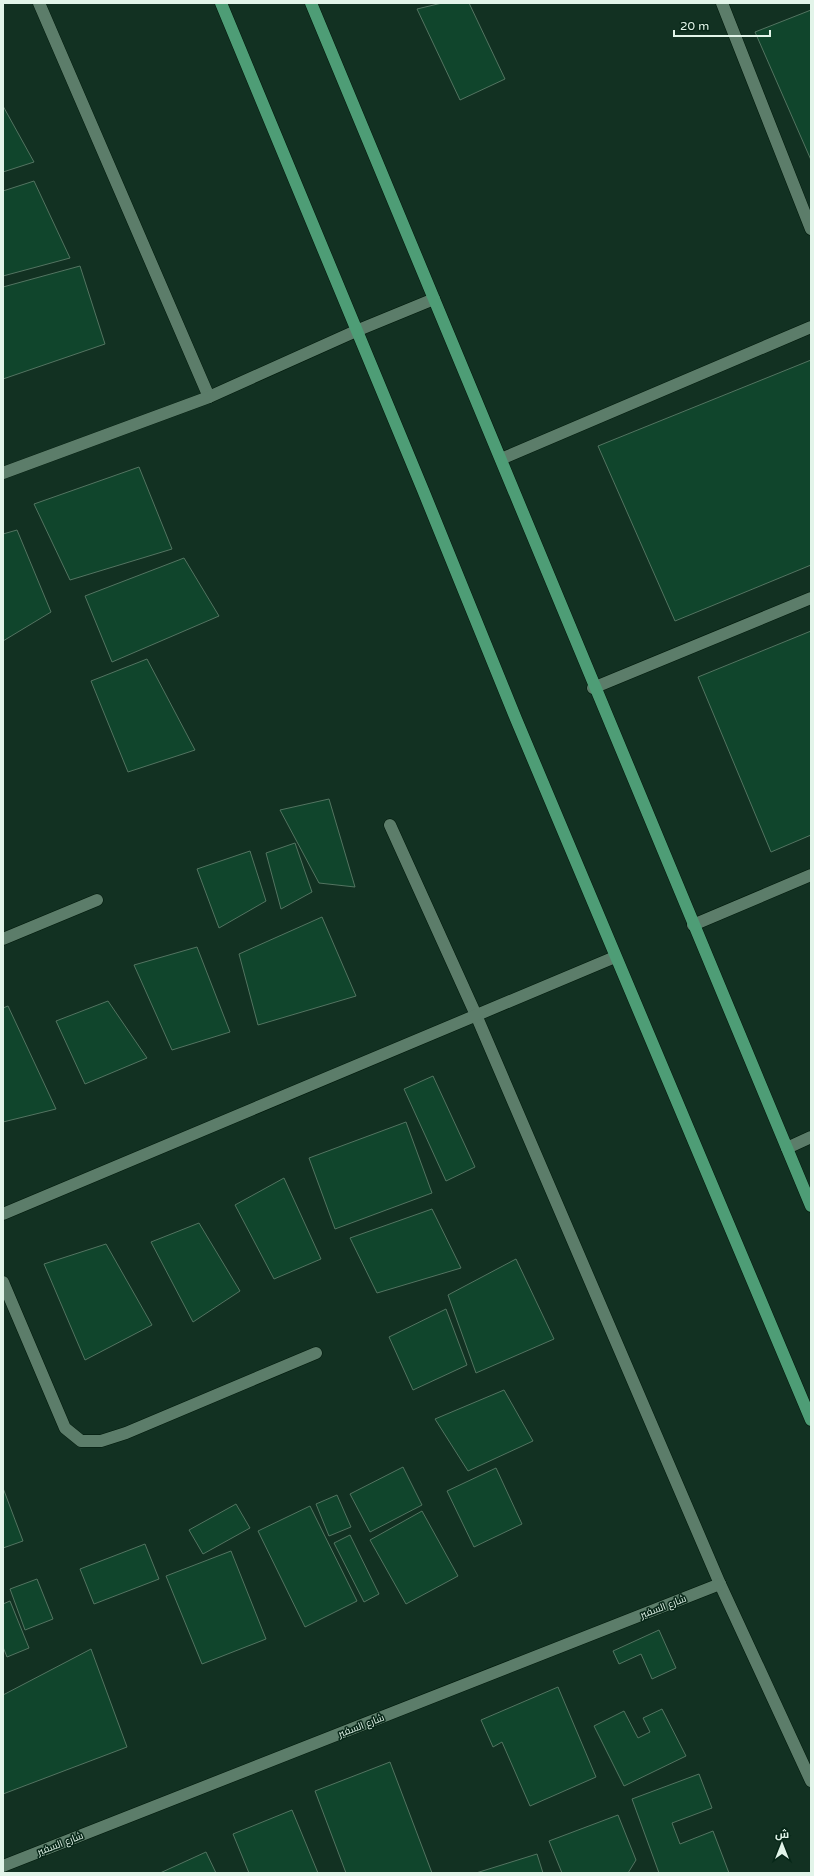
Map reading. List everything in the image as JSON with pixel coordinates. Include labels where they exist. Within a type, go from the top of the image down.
[{"type":"main road","points":[[221,3],[615,957],[811,1420]]},
{"type":"main road","points":[[311,3],[501,459],[593,688],[811,1206]]},
{"type":"street","points":[[39,3],[209,397]]},
{"type":"street","points":[[722,3],[811,229]]},
{"type":"street","points":[[3,473],[209,397],[356,331],[434,299]]},
{"type":"street","points":[[501,459],[811,327]]},
{"type":"street","points":[[593,688],[811,598]]},
{"type":"street","points":[[390,824],[476,1015],[720,1584],[811,1782]]},
{"type":"street","points":[[693,925],[811,876]]},
{"type":"street","points":[[3,939],[97,900]]},
{"type":"street","points":[[3,1214],[615,957]]},
{"type":"street","points":[[787,1148],[811,1137]]},
{"type":"street","points":[[3,1282],[65,1428],[81,1441],[101,1441],[126,1433],[316,1353]]},
{"type":"street","name":"شارع السفير","points":[[3,1866],[720,1584]]},
{"type":"building","points":[[442,3],[469,3],[505,79],[460,100],[417,9]]},
{"type":"building","points":[[811,10],[811,160],[755,32]]},
{"type":"building","points":[[3,106],[34,162],[3,172]]},
{"type":"building","points":[[34,181],[70,258],[3,276],[3,191]]},
{"type":"building","points":[[80,266],[105,344],[3,379],[3,287]]},
{"type":"building","points":[[811,360],[811,565],[675,621],[598,446]]},
{"type":"building","points":[[139,467],[172,549],[70,580],[34,504]]},
{"type":"building","points":[[17,530],[51,612],[3,641],[3,534]]},
{"type":"building","points":[[184,558],[219,616],[112,662],[85,596]]},
{"type":"building","points":[[811,631],[811,835],[771,852],[698,677]]},
{"type":"building","points":[[147,659],[195,750],[128,772],[91,681]]},
{"type":"building","points":[[329,799],[355,887],[319,883],[280,810]]},
{"type":"building","points":[[295,843],[312,892],[281,909],[266,853]]},
{"type":"building","points":[[250,851],[266,901],[219,928],[197,869]]},
{"type":"building","points":[[322,917],[356,996],[258,1025],[239,954]]},
{"type":"building","points":[[197,947],[230,1032],[172,1050],[134,965]]},
{"type":"building","points":[[108,1001],[147,1058],[85,1084],[56,1021]]},
{"type":"building","points":[[8,1006],[56,1109],[3,1122],[3,1008]]},
{"type":"building","points":[[433,1076],[475,1167],[446,1181],[404,1089]]},
{"type":"building","points":[[406,1122],[432,1193],[335,1229],[309,1158]]},
{"type":"building","points":[[284,1178],[321,1259],[274,1279],[235,1205]]},
{"type":"building","points":[[432,1209],[461,1268],[377,1293],[350,1238]]},
{"type":"building","points":[[199,1223],[240,1291],[193,1322],[151,1242]]},
{"type":"building","points":[[106,1244],[152,1325],[85,1360],[44,1264]]},
{"type":"building","points":[[516,1259],[554,1339],[476,1373],[448,1295]]},
{"type":"building","points":[[446,1309],[467,1365],[413,1390],[389,1337]]},
{"type":"building","points":[[504,1390],[533,1441],[468,1471],[435,1419]]},
{"type":"building","points":[[403,1467],[422,1505],[370,1532],[350,1494]]},
{"type":"building","points":[[496,1468],[522,1524],[474,1547],[447,1491]]},
{"type":"building","points":[[3,1488],[23,1541],[3,1548]]},
{"type":"building","points":[[337,1495],[351,1527],[329,1536],[316,1504]]},
{"type":"building","points":[[236,1504],[250,1528],[203,1554],[189,1530]]},
{"type":"building","points":[[310,1506],[357,1601],[305,1627],[258,1531]]},
{"type":"building","points":[[422,1511],[458,1576],[406,1604],[370,1540]]},
{"type":"building","points":[[350,1535],[379,1594],[364,1602],[334,1543]]},
{"type":"building","points":[[145,1544],[159,1579],[94,1604],[80,1569]]},
{"type":"building","points":[[231,1551],[266,1639],[202,1664],[166,1576]]},
{"type":"building","points":[[37,1579],[53,1619],[25,1630],[10,1589]]},
{"type":"building","points":[[10,1601],[29,1648],[7,1657],[3,1647],[3,1604]]},
{"type":"building","points":[[659,1630],[676,1668],[652,1679],[641,1654],[619,1664],[613,1651]]},
{"type":"building","points":[[91,1649],[127,1747],[3,1794],[3,1695]]},
{"type":"building","points":[[558,1687],[596,1777],[530,1806],[502,1742],[493,1747],[481,1720]]},
{"type":"building","points":[[662,1709],[686,1756],[624,1786],[594,1726],[624,1711],[638,1738],[650,1732],[643,1718]]},
{"type":"building","points":[[390,1762],[432,1873],[346,1873],[315,1791]]},
{"type":"building","points":[[699,1774],[712,1808],[672,1823],[680,1844],[713,1831],[729,1873],[659,1873],[632,1799]]},
{"type":"building","points":[[292,1810],[318,1873],[249,1873],[233,1834]]},
{"type":"building","points":[[618,1815],[636,1860],[628,1873],[562,1873],[549,1841]]},
{"type":"building","points":[[206,1852],[216,1873],[160,1873]]},
{"type":"building","points":[[537,1854],[543,1873],[476,1873]]}]
